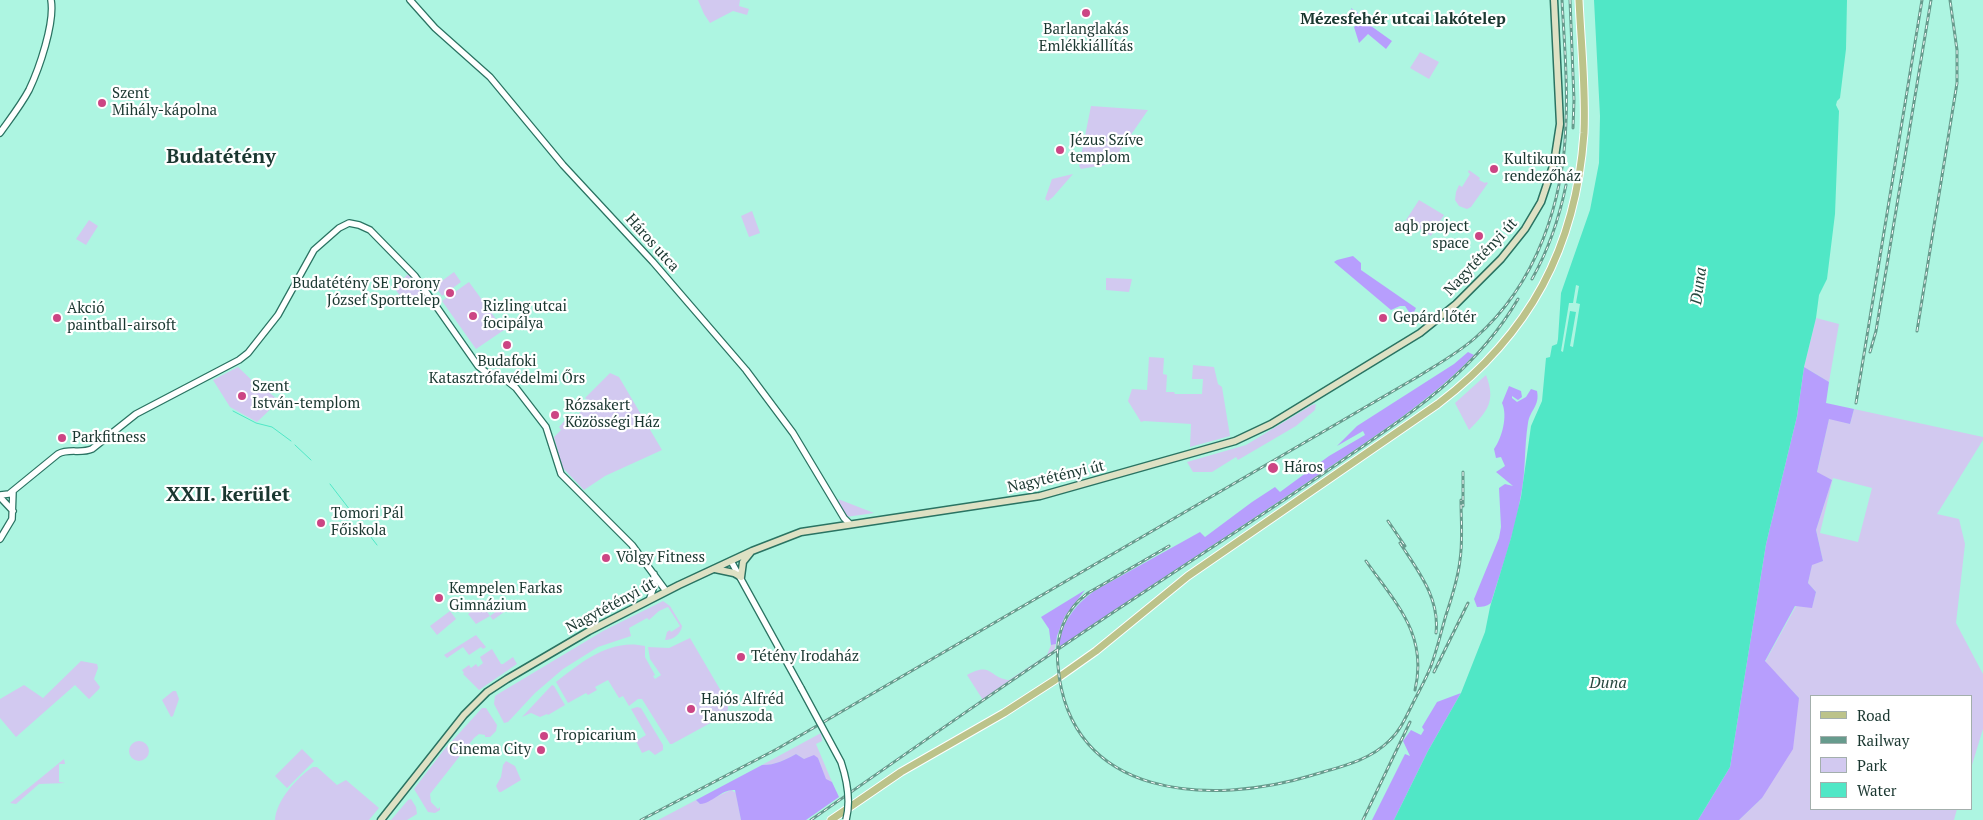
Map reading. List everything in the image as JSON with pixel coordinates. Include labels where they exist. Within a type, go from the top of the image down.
[{"type":"main road","name":"Nagytétényi út","points":[[381,820],[464,715],[487,692],[589,631],[650,598],[752,551],[801,532],[849,523],[1045,495],[1236,440],[1271,424],[1427,328],[1466,295],[1516,242],[1531,221],[1545,190],[1558,145],[1560,124],[1554,0]]},
{"type":"main road","points":[[831,820],[901,772],[1004,713],[1055,680],[1096,651],[1188,576],[1438,404],[1481,368],[1521,322],[1545,282],[1562,243],[1578,185],[1584,131],[1584,91],[1579,0]]},
{"type":"main road","points":[[714,568],[734,573],[741,577],[744,562],[752,551]]},
{"type":"street","points":[[0,133],[29,89],[46,41],[51,19],[51,0]]},
{"type":"street","name":"Háros utca","points":[[410,0],[435,28],[495,83],[563,165],[652,262],[718,340],[740,362],[781,415],[844,518],[849,523]]},
{"type":"street","points":[[12,512],[0,496],[12,491],[58,454],[64,451],[84,452],[92,449],[136,414],[244,357],[278,315],[314,250],[338,228],[350,223],[365,227],[415,276],[478,366],[487,373],[513,385],[542,421],[549,433],[561,474],[628,541],[666,591]]},
{"type":"street","points":[[0,539],[10,522],[12,491]]},
{"type":"street","points":[[731,561],[841,762],[845,775],[848,801],[846,820]]},
{"type":"street","points":[[650,598],[654,586],[654,574]]},
{"type":"green space","points":[[698,0],[740,0],[739,6],[749,9],[747,15],[733,11],[710,23]]},
{"type":"green space","points":[[1420,52],[1439,62],[1429,79],[1410,68]]},
{"type":"green space","points":[[1091,106],[1148,110],[1113,161],[1104,165],[1081,169],[1079,166]]},
{"type":"green space","points":[[1469,170],[1480,178],[1479,180],[1488,183],[1471,207],[1467,209],[1459,206],[1455,200],[1459,185],[1462,187],[1470,174]]},
{"type":"green space","points":[[1073,174],[1053,197],[1048,201],[1045,199],[1052,179]]},
{"type":"green space","points":[[1419,200],[1444,215],[1431,236],[1406,220]]},
{"type":"green space","points":[[752,211],[760,233],[749,237],[741,216]]},
{"type":"green space","points":[[89,220],[98,226],[86,245],[76,239]]},
{"type":"green space","points":[[454,272],[461,282],[442,296],[435,286]]},
{"type":"green space","points":[[409,273],[424,293],[406,303],[394,288]]},
{"type":"green space","points":[[1106,278],[1132,279],[1129,292],[1106,290]]},
{"type":"green space","name":"Rizling utcai focipálya","points":[[469,282],[504,330],[476,349],[442,301]]},
{"type":"green space","points":[[1816,318],[1839,324],[1829,382],[1804,367]]},
{"type":"green space","points":[[1149,357],[1164,358],[1163,374],[1167,375],[1166,392],[1174,392],[1175,394],[1202,394],[1203,379],[1192,379],[1193,365],[1214,367],[1218,384],[1222,387],[1230,436],[1190,447],[1191,424],[1141,422],[1128,401],[1132,389],[1147,390]]},
{"type":"green space","points":[[238,367],[260,388],[262,386],[279,401],[257,422],[230,407],[213,380]]},
{"type":"green space","points":[[610,373],[619,377],[662,450],[605,476],[584,490],[562,467],[554,437],[561,430],[559,427],[567,418],[578,426],[584,419],[579,414],[589,401],[585,398]]},
{"type":"green space","points":[[1486,375],[1490,399],[1481,417],[1469,430],[1455,403]]},
{"type":"green space","points":[[1316,404],[1315,410],[1296,426],[1238,460],[1236,457],[1212,472],[1193,472],[1187,462],[1246,445]]},
{"type":"green space","points":[[1854,409],[1983,437],[1983,440],[1937,514],[1959,519],[1965,544],[1956,623],[1983,674],[1983,729],[1973,762],[1973,695],[1810,695],[1810,810],[1957,810],[1954,820],[1739,820],[1762,798],[1799,698],[1765,662],[1796,606],[1812,607],[1816,592],[1808,583],[1812,564],[1823,561],[1816,530],[1832,480],[1817,473],[1829,418],[1850,424]],"holes":[[[1833,478],[1872,488],[1858,542],[1820,533]]]},
{"type":"green space","points":[[838,499],[874,513],[846,517]]},
{"type":"green space","points":[[512,600],[515,604],[493,620],[490,616]]},
{"type":"green space","points":[[663,601],[670,606],[682,626],[676,636],[665,640],[667,632],[670,630],[671,632],[680,626],[668,607],[659,611],[649,620],[647,618],[629,628],[631,636],[598,647],[563,669],[535,693],[508,722],[504,723],[494,704],[495,696],[603,631]]},
{"type":"green space","points":[[482,604],[490,616],[476,624],[468,614]]},
{"type":"green space","points":[[450,611],[456,619],[437,635],[430,626]]},
{"type":"green space","points":[[476,635],[486,647],[483,649],[481,647],[469,655],[463,647],[447,658],[444,655]]},
{"type":"green space","points":[[690,638],[728,703],[728,709],[725,715],[672,744],[670,744],[642,699],[638,699],[629,706],[623,696],[619,698],[608,680],[595,687],[597,690],[588,695],[586,693],[568,703],[556,682],[597,654],[620,645],[632,644],[645,646],[645,657],[655,675],[653,676],[655,679],[661,675],[650,659],[648,647],[669,648]]},
{"type":"green space","points":[[1056,644],[1054,651],[983,700],[967,675],[975,671],[986,670],[1002,679],[1009,680],[1047,655],[1051,645]]},
{"type":"green space","points":[[492,649],[501,664],[513,657],[517,664],[479,690],[463,674],[462,670],[469,665],[471,668],[476,664],[478,667],[483,663],[480,657]]},
{"type":"green space","points":[[81,661],[97,664],[98,668],[94,679],[100,687],[99,689],[89,699],[75,685],[16,737],[0,718],[0,699],[24,685],[43,698]]},
{"type":"green space","points":[[552,685],[565,705],[548,715],[540,717],[531,713],[522,717]]},
{"type":"green space","points":[[173,691],[176,691],[179,699],[171,717],[162,700]]},
{"type":"green space","points":[[482,708],[486,708],[497,725],[496,731],[490,737],[479,734],[474,738],[430,794],[431,802],[438,809],[440,807],[440,810],[435,813],[428,812],[414,789],[443,751]]},
{"type":"green space","points":[[641,708],[663,745],[663,750],[655,755],[649,750],[642,753],[636,741],[646,735],[631,709]]},
{"type":"green space","points":[[821,733],[822,741],[816,744],[832,782],[826,780],[818,758],[804,759],[796,754],[776,763],[762,765]]},
{"type":"green space","points":[[139,741],[146,744],[149,751],[146,758],[139,761],[132,758],[129,751],[132,744]]},
{"type":"green space","points":[[302,749],[314,761],[287,788],[275,776]]},
{"type":"green space","points":[[64,759],[65,764],[59,764],[59,782],[65,783],[39,784],[16,804],[10,803]]},
{"type":"green space","points":[[506,761],[515,766],[521,780],[499,792],[496,786]]},
{"type":"green space","points":[[313,767],[317,767],[337,785],[346,780],[379,808],[369,820],[275,820],[279,805],[288,790]]},
{"type":"green space","points":[[731,790],[736,793],[741,820],[658,820],[696,800],[700,804]]},
{"type":"green space","points":[[411,799],[416,807],[417,814],[407,820],[391,820],[408,800]]},
{"type":"shaded area","points":[[1351,8],[1358,13],[1357,16],[1392,41],[1386,49],[1368,34],[1359,43],[1354,27],[1357,25]]},
{"type":"shaded area","points":[[1353,256],[1361,263],[1361,270],[1416,308],[1414,312],[1409,312],[1405,306],[1391,310],[1334,262]]},
{"type":"shaded area","points":[[1468,352],[1474,355],[1457,372],[1422,402],[1385,429],[1061,646],[1059,645],[1066,621],[1075,608],[1094,591],[1200,532],[1205,537],[1275,487],[1280,492],[1329,456],[1365,435],[1363,431],[1337,446],[1357,426],[1454,364]]},
{"type":"shaded area","points":[[1804,367],[1829,382],[1826,403],[1854,409],[1850,424],[1829,419],[1817,472],[1832,480],[1816,530],[1823,561],[1812,565],[1808,583],[1816,592],[1812,608],[1795,606],[1765,661],[1799,698],[1793,749],[1762,798],[1739,820],[1698,820],[1730,767],[1766,544],[1797,416]]},
{"type":"shaded area","points":[[1509,386],[1521,391],[1522,397],[1518,400],[1512,396],[1517,402],[1526,397],[1531,389],[1537,391],[1538,396],[1528,423],[1523,486],[1508,549],[1491,603],[1477,607],[1474,599],[1499,538],[1501,527],[1499,488],[1505,484],[1513,486],[1496,472],[1505,466],[1501,457],[1496,458],[1494,449],[1503,427],[1504,408],[1502,403]]},
{"type":"shaded area","points":[[1085,590],[1065,616],[1056,644],[1051,645],[1049,629],[1041,617]]},
{"type":"shaded area","points":[[1461,693],[1428,751],[1394,820],[1372,820],[1405,754],[1410,756],[1403,741],[1411,730],[1421,735],[1424,730],[1422,727],[1437,702]]},
{"type":"shaded area","points":[[796,754],[804,759],[814,755],[818,758],[826,779],[832,782],[839,797],[806,820],[741,820],[735,790],[725,792],[705,803],[700,804],[696,800],[762,765],[776,763]]},
{"type":"water","name":"Duna","points":[[1594,0],[1847,0],[1846,49],[1840,98],[1836,105],[1839,111],[1835,214],[1827,279],[1819,295],[1816,318],[1804,367],[1797,416],[1766,544],[1730,767],[1698,820],[1394,820],[1428,751],[1461,693],[1485,632],[1490,607],[1521,497],[1531,426],[1542,401],[1546,358],[1550,357],[1552,346],[1557,344],[1558,339],[1561,293],[1590,210],[1599,163],[1600,116]]},
{"type":"pier","points":[[1576,285],[1579,286],[1576,303],[1580,304],[1573,347],[1570,346],[1576,312],[1570,311],[1563,352],[1561,351],[1569,303],[1573,303]]},
{"type":"waterway","points":[[233,411],[256,423],[272,427],[291,441]]},
{"type":"waterway","points":[[295,445],[311,460]]},
{"type":"waterway","points":[[330,484],[377,545]]},
{"type":"railway","points":[[641,820],[777,749],[1419,376],[1475,338],[1497,316],[1515,293],[1531,267],[1553,211],[1560,181],[1566,121],[1562,0]]},
{"type":"railway","points":[[1570,0],[1574,100],[1573,128]]},
{"type":"railway","points":[[1856,403],[1922,0]]},
{"type":"railway","points":[[1870,352],[1876,331],[1931,0]]},
{"type":"railway","points":[[1917,331],[1957,83],[1957,50],[1950,0]]},
{"type":"railway","points":[[1532,279],[1553,233],[1566,185]]},
{"type":"railway","points":[[811,820],[1018,676],[1291,495],[1415,409],[1461,371],[1482,349],[1518,299]]},
{"type":"railway","points":[[1463,472],[1463,506]]},
{"type":"railway","points":[[1169,546],[1088,593],[1067,616],[1060,635],[1057,655],[1068,710],[1088,744],[1117,768],[1152,782],[1191,789],[1232,790],[1273,785],[1333,769],[1372,754],[1393,737],[1400,728],[1431,666],[1458,574],[1462,538],[1461,500]]},
{"type":"railway","points":[[1388,521],[1405,546]]},
{"type":"railway","points":[[1400,543],[1426,585],[1431,597],[1435,608],[1436,633]]},
{"type":"railway","points":[[1366,561],[1398,606],[1413,636],[1417,652],[1418,670],[1415,690]]},
{"type":"railway","points":[[1434,672],[1468,603]]},
{"type":"railway","points":[[1363,820],[1410,722]]},
{"type":"place","name":"Barlanglakás Emlékkiállítás","points":[[1086,13]]},
{"type":"place","name":"Szent Mihály-kápolna","points":[[102,103]]},
{"type":"place","name":"Jézus Szíve templom","points":[[1060,150]]},
{"type":"place","name":"Kultikum rendezőház","points":[[1494,169]]},
{"type":"place","name":"aqb project space","points":[[1479,236]]},
{"type":"place","name":"Budatétény SE Porony József Sporttelep","points":[[450,293]]},
{"type":"place","name":"Rizling utcai focipálya","points":[[473,316]]},
{"type":"place","name":"Akció paintball-airsoft","points":[[57,318]]},
{"type":"place","name":"Gepárd lőtér","points":[[1383,318]]},
{"type":"place","name":"Budafoki Katasztrófavédelmi Őrs","points":[[507,345]]},
{"type":"place","name":"Szent István-templom","points":[[242,396]]},
{"type":"place","name":"Rózsakert Közösségi Ház","points":[[555,415]]},
{"type":"place","name":"Parkfitness","points":[[62,438]]},
{"type":"place","name":"Háros","points":[[1273,468]]},
{"type":"place","name":"Tomori Pál Főiskola","points":[[321,523]]},
{"type":"place","name":"Völgy Fitness","points":[[606,558]]},
{"type":"place","name":"Kempelen Farkas Gimnázium","points":[[439,598]]},
{"type":"place","name":"Tétény Irodaház","points":[[741,657]]},
{"type":"place","name":"Hajós Alfréd Tanuszoda","points":[[691,709]]},
{"type":"place","name":"Tropicarium","points":[[544,736]]},
{"type":"place","name":"Cinema City","points":[[541,750]]},
{"type":"district","name":"Mézesfehér utcai lakótelep","points":[[1403,19]]},
{"type":"district","name":"Budatétény","points":[[221,157]]},
{"type":"district","name":"XXII. kerület","points":[[228,495]]}]
